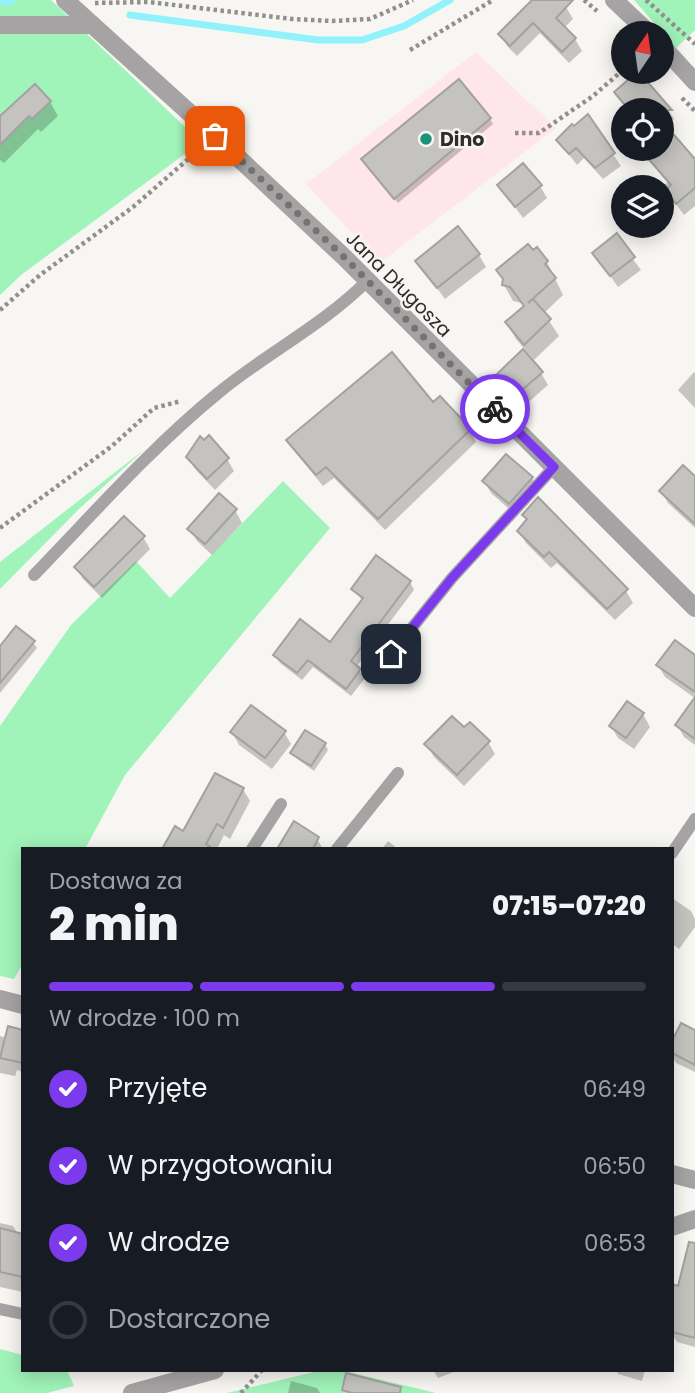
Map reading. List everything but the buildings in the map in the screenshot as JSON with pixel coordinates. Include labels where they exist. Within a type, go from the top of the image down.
[{"type":"street","name":"Jana Długosza","points":[[65,0],[215,136],[367,281],[695,608]]},
{"type":"street","points":[[614,0],[636,21]]},
{"type":"street","points":[[0,25],[92,25]]},
{"type":"street","points":[[674,59],[695,82]]},
{"type":"street","points":[[0,999],[21,1004]]},
{"type":"street","points":[[674,1175],[695,1180]]},
{"type":"street","points":[[674,1226],[695,1219]]},
{"type":"street","points":[[132,1393],[208,1372]]},
{"type":"lane","points":[[34,575],[156,451],[215,396],[344,304],[367,281]]},
{"type":"lane","points":[[391,654],[452,578],[554,467]]},
{"type":"lane","points":[[339,847],[398,773]]},
{"type":"lane","points":[[253,847],[281,804]]},
{"type":"lane","points":[[674,850],[695,819]]},
{"type":"lane","points":[[0,1309],[21,1314]]},
{"type":"path","points":[[91,4],[149,2],[292,19],[332,21],[370,19],[413,0]]},
{"type":"path","points":[[410,50],[493,0]]},
{"type":"path","points":[[646,0],[695,44]]},
{"type":"path","points":[[515,133],[539,133],[611,80]]},
{"type":"path","points":[[0,310],[40,275],[133,207],[215,136]]},
{"type":"path","points":[[0,528],[112,446],[154,408],[183,400]]},
{"type":"path","points":[[241,1393],[260,1372]]},
{"type":"shaded area","points":[[476,52],[556,128],[380,263],[306,184]]},
{"type":"green space","points":[[0,0],[51,0],[201,142],[21,275],[0,295]]},
{"type":"green space","points":[[634,0],[695,0],[695,30],[676,48],[674,21],[652,21]]},
{"type":"green space","points":[[145,449],[80,508],[0,589],[0,562]]},
{"type":"green space","points":[[283,481],[330,528],[125,775],[86,847],[21,847],[21,967],[14,979],[0,976],[0,726],[71,625],[136,561],[170,598]]},
{"type":"green space","points":[[0,1349],[21,1354],[21,1372],[68,1372],[74,1386],[47,1393],[0,1393]]},
{"type":"green space","points":[[314,1372],[349,1372],[436,1393],[227,1393]]},
{"type":"waterway","points":[[130,15],[318,40],[362,40],[404,26],[450,0]]},
{"type":"waterway","points":[[0,1],[11,2]]},
{"type":"way so far","points":[[215,136],[344,257],[495,409]]},
{"type":"place","name":"Dino","points":[[426,139]]},
{"type":"route","points":[[391,654],[452,578],[554,467],[495,409]]}]
